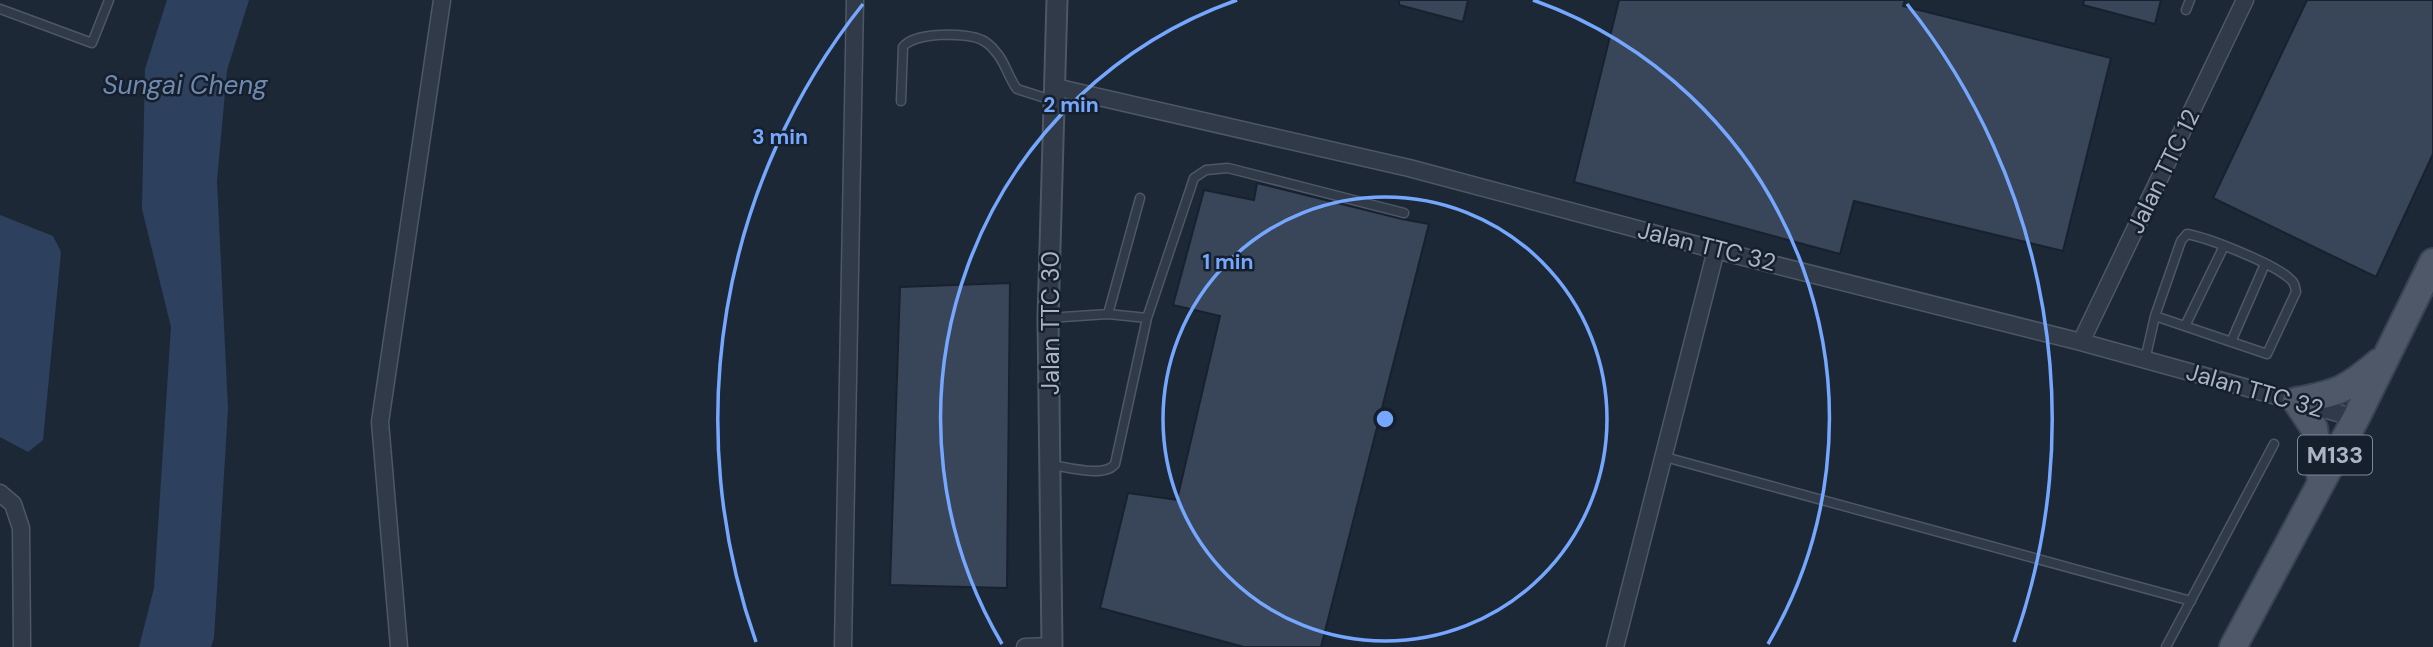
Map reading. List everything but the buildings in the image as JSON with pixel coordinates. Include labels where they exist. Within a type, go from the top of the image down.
[{"type":"main road","name":"M133","points":[[2233,647],[2356,418],[2433,262]]},
{"type":"main road","points":[[2321,481],[2314,428],[2296,401],[2330,395],[2350,386],[2386,356]]},
{"type":"street","points":[[399,647],[380,422],[442,0]]},
{"type":"street","points":[[843,647],[855,0]]},
{"type":"street","name":"Jalan TTC 30","points":[[1052,647],[1048,318],[1057,0]]},
{"type":"street","name":"Jalan TTC 12","points":[[2081,342],[2245,0]]},
{"type":"street","name":"Jalan TTC 32","points":[[1055,93],[1409,168],[1716,250],[2081,342],[2356,418]]},
{"type":"street","points":[[1615,647],[1716,250]]},
{"type":"street","points":[[0,493],[13,503],[21,528],[22,647]]},
{"type":"street","points":[[1025,647],[1052,647]]},
{"type":"lane","points":[[0,9],[92,43],[108,0]]},
{"type":"lane","points":[[2186,10],[2190,0]]},
{"type":"lane","points":[[901,101],[903,47],[914,38],[939,36],[983,40],[997,52],[1017,89],[1055,93]]},
{"type":"lane","points":[[1050,465],[1103,472],[1115,464],[1147,318],[1194,178],[1206,170],[1228,168],[1404,213]]},
{"type":"lane","points":[[1108,314],[1140,198]]},
{"type":"lane","points":[[2145,360],[2155,316],[2181,241],[2187,234],[2224,246],[2264,264],[2287,275],[2295,284],[2296,292],[2267,354],[2155,316]]},
{"type":"lane","points":[[2185,326],[2224,246]]},
{"type":"lane","points":[[2231,342],[2264,264]]},
{"type":"lane","points":[[1048,318],[1108,314],[1147,318]]},
{"type":"lane","points":[[2166,647],[2274,444]]},
{"type":"lane","points":[[1665,457],[2190,601]]},
{"type":"water","name":"Sungai Cheng","points":[[167,0],[249,0],[227,70],[217,181],[228,409],[214,638],[211,647],[139,647],[154,588],[171,327],[142,209],[145,69]]},
{"type":"water","points":[[0,215],[53,236],[61,252],[43,440],[28,452],[0,437]]}]
